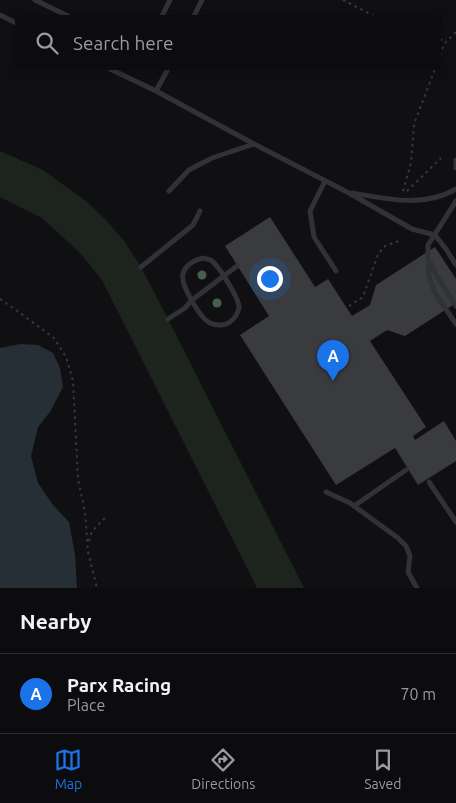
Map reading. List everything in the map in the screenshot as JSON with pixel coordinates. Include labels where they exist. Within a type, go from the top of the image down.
[{"type":"lane","points":[[36,0],[66,15]]},
{"type":"lane","points":[[162,15],[170,0]]},
{"type":"lane","points":[[194,15],[202,0]]},
{"type":"lane","points":[[0,15],[15,22]]},
{"type":"lane","points":[[112,70],[156,91],[349,193],[412,229],[434,236],[446,249],[456,265]]},
{"type":"lane","points":[[156,91],[167,70]]},
{"type":"lane","points":[[169,191],[188,170],[212,158],[254,144]]},
{"type":"lane","points":[[456,160],[456,168]]},
{"type":"lane","points":[[325,181],[310,211],[314,237],[336,271]]},
{"type":"lane","points":[[349,193],[413,201],[430,199],[456,189]]},
{"type":"lane","points":[[456,201],[428,245],[429,276],[435,293],[456,324]]},
{"type":"lane","points":[[141,267],[194,225],[200,210]]},
{"type":"lane","points":[[428,257],[436,275],[456,306]]},
{"type":"lane","points":[[203,258],[213,261],[224,276],[238,299],[239,308],[231,322],[218,325],[210,324],[203,318],[192,300],[182,276],[186,268],[195,260],[203,258]]},
{"type":"lane","points":[[168,319],[238,266]]},
{"type":"lane","points":[[354,506],[406,470]]},
{"type":"lane","points":[[429,482],[456,522]]},
{"type":"lane","points":[[326,492],[354,506],[406,546],[410,556],[408,572],[417,588]]},
{"type":"path","points":[[343,0],[372,15]]},
{"type":"path","points":[[441,52],[444,44],[456,32]]},
{"type":"path","points":[[441,40],[446,42]]},
{"type":"path","points":[[435,70],[414,124],[411,163],[402,196],[441,158]]},
{"type":"path","points":[[349,306],[363,297],[378,254],[385,246],[399,241]]},
{"type":"path","points":[[0,299],[54,338],[66,357],[73,382],[78,479],[85,512],[88,552],[97,588]]},
{"type":"path","points":[[88,544],[92,532],[105,518]]},
{"type":"shaded area","points":[[0,151],[43,170],[87,202],[125,242],[141,267],[168,319],[304,588],[257,588],[102,280],[81,254],[42,218],[0,197]]},
{"type":"shaded area","points":[[20,344],[38,345],[53,353],[60,368],[63,387],[50,412],[38,427],[31,456],[38,483],[53,505],[69,522],[75,555],[77,588],[0,588],[0,348]]},
{"type":"building","points":[[270,217],[315,287],[328,279],[352,316],[370,305],[376,285],[435,247],[456,279],[456,303],[405,336],[387,330],[370,341],[426,427],[413,436],[415,440],[444,421],[456,441],[456,461],[418,485],[395,448],[336,485],[240,335],[269,316],[225,246]]},
{"type":"place","name":"Parx Racing","points":[[333,381]]}]
